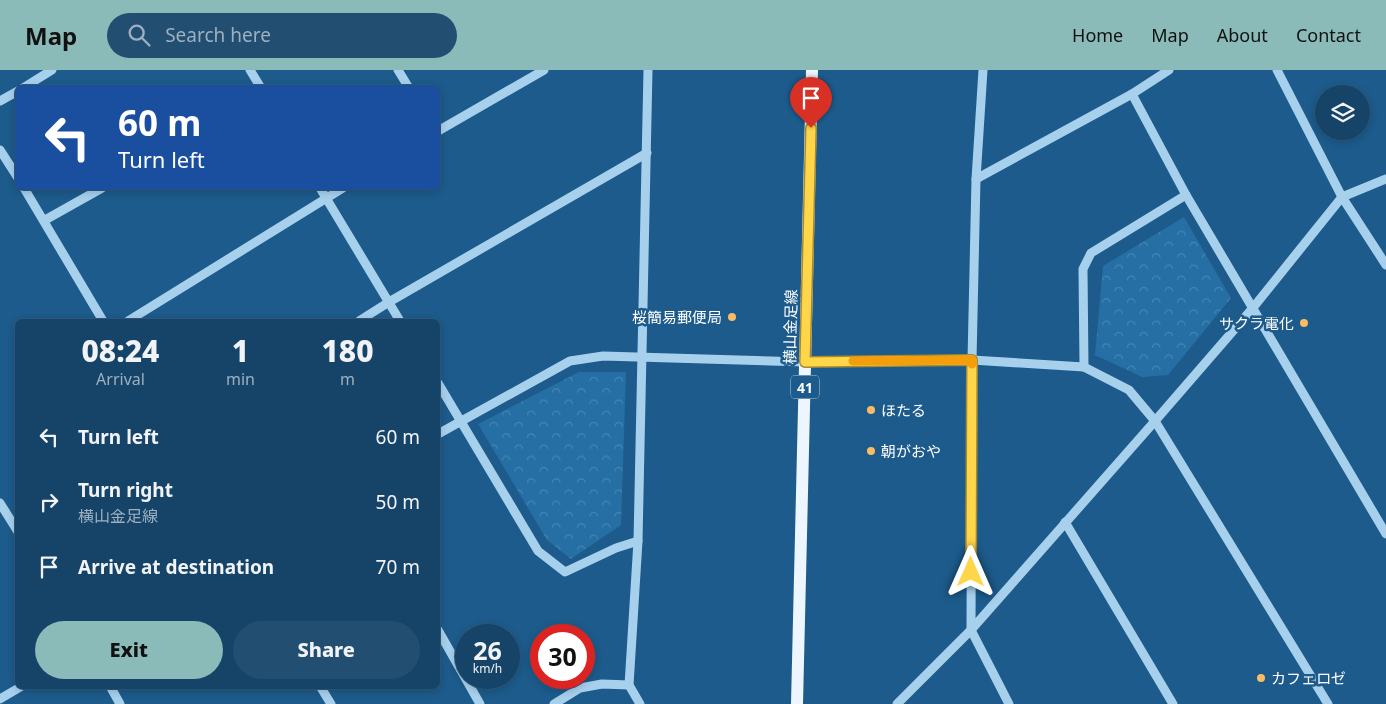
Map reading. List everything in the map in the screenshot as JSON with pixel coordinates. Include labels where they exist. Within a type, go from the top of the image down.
[{"type":"main road","name":"横山金足線","points":[[798,704],[812,70]]},
{"type":"street","points":[[28,85],[52,70]]},
{"type":"street","points":[[250,70],[259,85]]},
{"type":"street","points":[[398,70],[407,85]]},
{"type":"street","points":[[440,131],[544,70]]},
{"type":"street","points":[[640,704],[629,685],[638,541],[648,70]]},
{"type":"street","points":[[983,70],[976,179],[972,360],[971,630],[1009,704]]},
{"type":"street","points":[[976,179],[1132,94],[1170,70]]},
{"type":"street","points":[[1276,70],[1342,197],[1386,265]]},
{"type":"street","points":[[0,101],[15,93]]},
{"type":"street","points":[[1132,94],[1186,195],[1386,534]]},
{"type":"street","points":[[0,150],[15,173]]},
{"type":"street","points":[[362,319],[647,153]]},
{"type":"street","points":[[897,704],[971,630],[1155,421],[1252,309],[1342,197],[1386,179]]},
{"type":"street","points":[[25,190],[45,220],[102,319]]},
{"type":"street","points":[[45,220],[98,190]]},
{"type":"street","points":[[321,190],[399,319]]},
{"type":"street","points":[[131,319],[340,190]]},
{"type":"street","points":[[1084,367],[1083,269],[1091,253],[1186,195]]},
{"type":"street","points":[[440,433],[570,361],[603,356],[805,362],[972,360],[1084,367],[1129,390],[1155,421],[1328,704]]},
{"type":"street","points":[[440,386],[538,550],[565,572],[616,548],[638,541]]},
{"type":"street","points":[[0,504],[15,527]]},
{"type":"street","points":[[1065,522],[1173,704]]},
{"type":"street","points":[[440,634],[480,704]]},
{"type":"street","points":[[554,704],[580,688],[602,684],[629,685]]},
{"type":"street","points":[[0,700],[17,689]]},
{"type":"street","points":[[112,689],[120,704]]},
{"type":"street","points":[[322,689],[331,704]]},
{"type":"green space","points":[[1184,217],[1231,298],[1168,375],[1142,377],[1095,355],[1103,266]]},
{"type":"green space","points":[[579,372],[626,372],[621,525],[571,559],[547,540],[478,424]]},
{"type":"slow traffic","points":[[853,361],[972,360],[972,364]]},
{"type":"place","name":"桜簡易郵便局","points":[[732,317]]},
{"type":"place","name":"サクラ電化","points":[[1304,323]]},
{"type":"place","name":"ほたる","points":[[871,410]]},
{"type":"place","name":"朝がおや","points":[[871,451]]},
{"type":"place","name":"カフェロゼ","points":[[1261,678]]},
{"type":"route","points":[[811,128],[805,362],[972,360],[971,572]]}]
